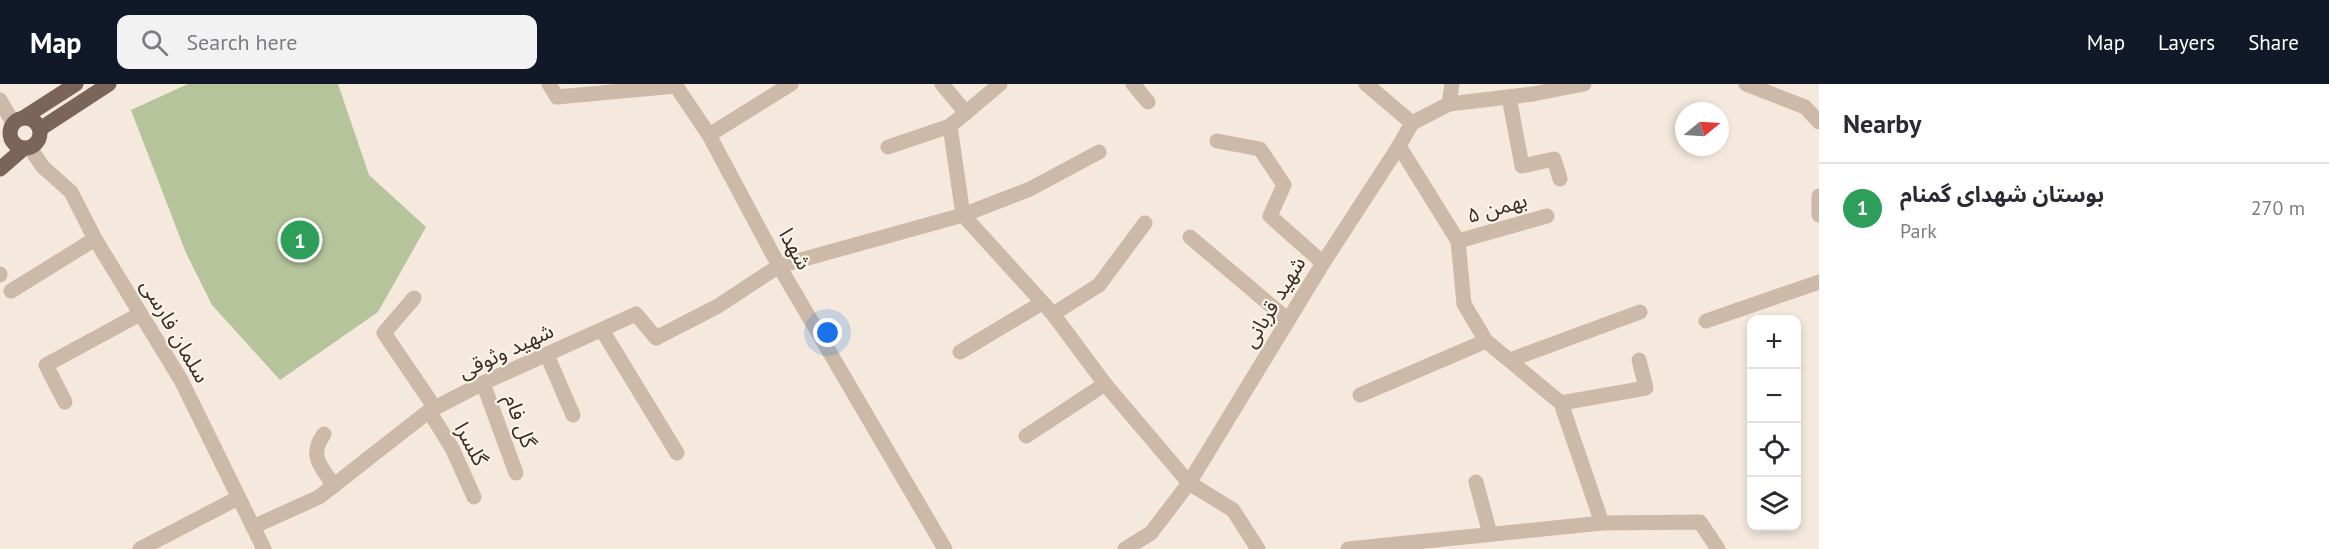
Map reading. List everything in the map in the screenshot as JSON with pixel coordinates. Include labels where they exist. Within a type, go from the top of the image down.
[{"type":"main road","points":[[12,129],[76,84]]},
{"type":"main road","points":[[0,169],[109,84]]},
{"type":"main road","points":[[12,129],[32,119],[33,142]]},
{"type":"main road","points":[[12,129],[12,142],[33,142]]},
{"type":"street","name":"شهدا","points":[[549,84],[557,97],[676,86],[709,135],[779,266],[945,549]]},
{"type":"street","points":[[709,135],[792,84]]},
{"type":"street","points":[[942,84],[966,113]]},
{"type":"street","points":[[888,147],[950,126],[1000,84]]},
{"type":"street","points":[[1133,84],[1148,102]]},
{"type":"street","points":[[1366,84],[1412,123],[1449,105],[1509,97],[1545,88],[1584,84]]},
{"type":"street","points":[[1449,105],[1452,84]]},
{"type":"street","points":[[1746,84],[1805,107],[1819,122]]},
{"type":"street","points":[[1509,97],[1522,166],[1554,159],[1560,179]]},
{"type":"street","points":[[0,100],[12,129]]},
{"type":"street","name":"شهید قربانی","points":[[1125,549],[1151,533],[1189,483],[1323,263],[1412,123]]},
{"type":"street","points":[[950,126],[963,215],[1048,309],[1105,384],[1189,483],[1233,510],[1258,549]]},
{"type":"street","points":[[1217,141],[1260,148],[1284,184],[1270,216],[1323,263]]},
{"type":"street","name":"سلمان فارسی","points":[[33,142],[43,167],[71,192],[95,239],[181,380],[264,549]]},
{"type":"street","points":[[1399,146],[1458,241],[1464,304],[1486,341],[1561,403],[1602,523]]},
{"type":"street","points":[[779,266],[963,215],[1030,189],[1099,152]]},
{"type":"street","points":[[1819,196],[1819,215]]},
{"type":"street","name":"بهمن ۵","points":[[1458,241],[1547,216]]},
{"type":"street","points":[[960,352],[1099,285],[1145,223]]},
{"type":"street","points":[[1190,237],[1288,320]]},
{"type":"street","points":[[10,291],[95,239]]},
{"type":"street","name":"شهید وثوقی","points":[[253,527],[320,497],[432,409],[483,383],[636,314],[657,338],[718,306],[779,266]]},
{"type":"street","points":[[1706,321],[1819,282]]},
{"type":"street","name":"گلسرا","points":[[414,298],[384,333],[432,409],[474,497]]},
{"type":"street","points":[[1510,360],[1640,312]]},
{"type":"street","points":[[65,402],[46,365],[141,314]]},
{"type":"street","points":[[602,330],[677,453]]},
{"type":"street","points":[[1360,395],[1486,341]]},
{"type":"street","points":[[547,355],[573,415]]},
{"type":"street","points":[[1561,403],[1646,387],[1639,360]]},
{"type":"street","name":"گل فام","points":[[483,383],[516,473]]},
{"type":"street","points":[[1026,436],[1105,384]]},
{"type":"street","points":[[324,434],[316,445],[316,458],[334,486]]},
{"type":"street","points":[[1476,482],[1490,534]]},
{"type":"street","points":[[140,549],[162,544],[238,498]]},
{"type":"street","points":[[1348,549],[1602,523],[1700,522],[1718,549]]},
{"type":"green space","points":[[188,84],[338,84],[369,175],[426,227],[378,312],[280,380],[212,305],[186,253],[131,110]]},
{"type":"place","name":"بوستان شهدای گمنام","points":[[300,240]]}]
